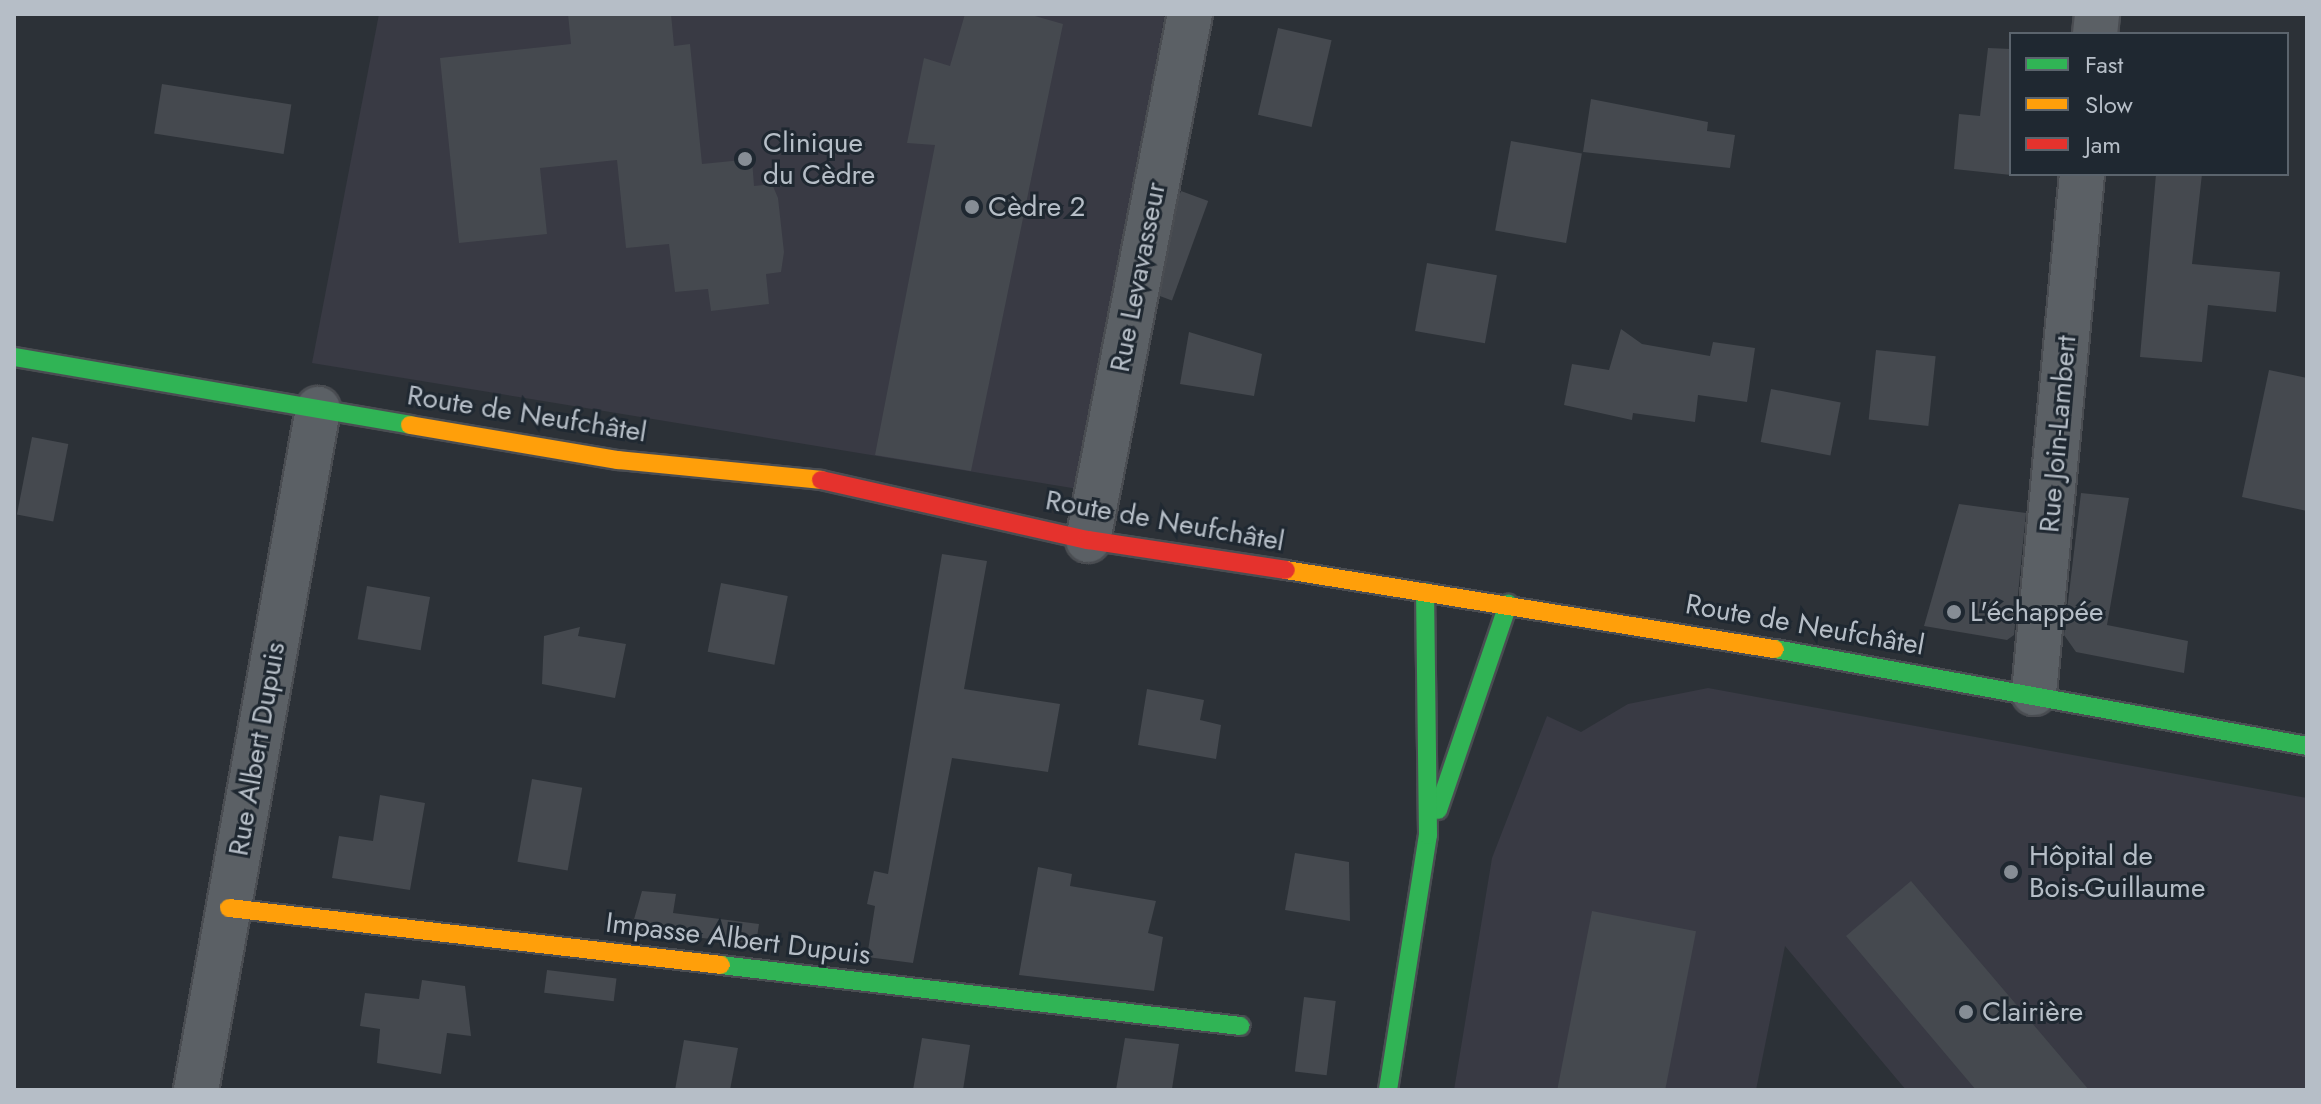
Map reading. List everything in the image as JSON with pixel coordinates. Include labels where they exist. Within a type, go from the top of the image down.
[{"type":"main road","name":"Route de Neufchâtel","points":[[14,357],[618,460],[807,477],[1088,540],[1508,604],[2034,693],[2307,746]]},
{"type":"main road","points":[[1388,1090],[1428,835],[1425,592]]},
{"type":"main road","points":[[1428,835],[1482,697],[1508,604]]},
{"type":"main road","name":"Impasse Albert Dupuis","points":[[229,908],[1240,1026]]},
{"type":"street","name":"Rue Levavasseur","points":[[1088,540],[1190,14]]},
{"type":"street","name":"Rue Join-Lambert","points":[[2034,693],[2082,176]]},
{"type":"street","name":"Rue Albert Dupuis","points":[[196,1090],[318,409]]},
{"type":"shaded area","name":"Clinique du Cèdre","points":[[379,14],[1165,14],[1078,489],[312,363]]},
{"type":"shaded area","name":"Hôpital de Bois-Guillaume","points":[[1708,688],[2307,798],[2307,1090],[1906,1090],[1785,946],[1756,1090],[1454,1090],[1492,858],[1547,716],[1581,732],[1628,704]]},
{"type":"building","points":[[568,14],[671,14],[674,46],[690,44],[702,164],[752,159],[754,186],[772,184],[778,198],[784,252],[781,272],[766,274],[769,304],[711,311],[708,289],[675,292],[669,244],[626,248],[617,160],[540,168],[547,234],[459,243],[440,58],[571,44]]},
{"type":"building","name":"Cèdre 2","points":[[965,14],[1028,14],[1063,24],[971,471],[875,455],[935,145],[907,143],[924,58],[950,66]]},
{"type":"building","points":[[1278,28],[1332,40],[1312,127],[1258,115]]},
{"type":"building","points":[[1988,48],[2009,49],[2009,175],[1954,169],[1959,114],[1980,116]]},
{"type":"building","points":[[162,84],[291,104],[284,154],[154,133]]},
{"type":"building","points":[[1591,99],[1708,122],[1707,131],[1735,135],[1730,168],[1583,152]]},
{"type":"building","points":[[1511,141],[1582,154],[1566,243],[1495,231]]},
{"type":"building","points":[[2156,176],[2202,176],[2192,264],[2280,272],[2276,312],[2208,305],[2202,362],[2140,357]]},
{"type":"building","points":[[1181,191],[1208,201],[1172,301],[1145,291]]},
{"type":"building","points":[[1427,263],[1497,275],[1485,343],[1415,331]]},
{"type":"building","points":[[1621,329],[1642,344],[1710,356],[1713,342],[1755,348],[1747,402],[1698,395],[1695,422],[1633,413],[1632,420],[1564,405],[1572,364],[1609,370]]},
{"type":"building","points":[[1189,332],[1262,354],[1254,396],[1180,384]]},
{"type":"building","points":[[1876,350],[1936,356],[1928,426],[1869,420]]},
{"type":"building","points":[[2269,370],[2307,378],[2307,511],[2242,497]]},
{"type":"building","points":[[1771,389],[1841,403],[1830,456],[1761,442]]},
{"type":"building","points":[[32,437],[68,444],[53,522],[17,515]]},
{"type":"building","points":[[2081,493],[2129,498],[2107,625],[2188,641],[2184,673],[2076,652],[2064,635]]},
{"type":"building","points":[[1959,504],[2026,513],[2014,635],[2007,640],[1924,626]]},
{"type":"building","points":[[942,554],[987,561],[964,689],[1060,704],[1048,772],[952,758],[913,963],[867,957],[875,906],[867,904],[874,871],[888,874]]},
{"type":"building","points":[[721,583],[788,596],[774,665],[708,652]]},
{"type":"building","points":[[367,586],[430,597],[421,650],[358,639]]},
{"type":"building","points":[[580,627],[578,636],[626,644],[615,698],[542,684],[544,636]]},
{"type":"building","points":[[1147,689],[1204,700],[1200,720],[1221,725],[1216,759],[1138,745]]},
{"type":"building","points":[[532,779],[582,788],[568,871],[517,862]]},
{"type":"building","points":[[380,795],[425,803],[410,890],[332,878],[339,836],[373,841]]},
{"type":"building","points":[[1295,853],[1349,862],[1350,921],[1285,910]]},
{"type":"building","points":[[1038,867],[1072,874],[1070,886],[1156,901],[1148,933],[1163,937],[1154,991],[1019,975]]},
{"type":"building","name":"Clairière","points":[[1911,881],[2089,1090],[1976,1090],[1846,936]]},
{"type":"building","points":[[642,891],[676,894],[673,913],[759,924],[756,944],[631,930]]},
{"type":"building","points":[[1592,911],[1696,931],[1665,1090],[1557,1090]]},
{"type":"building","points":[[547,970],[616,979],[614,1001],[544,993]]},
{"type":"building","points":[[422,980],[465,986],[471,1036],[447,1033],[441,1074],[377,1063],[380,1029],[360,1026],[365,993],[419,999]]},
{"type":"building","points":[[1304,997],[1336,1001],[1327,1075],[1295,1071]]},
{"type":"building","points":[[922,1038],[970,1045],[963,1090],[913,1090]]},
{"type":"building","points":[[1125,1038],[1179,1044],[1172,1089],[1116,1090]]},
{"type":"building","points":[[684,1040],[738,1048],[730,1090],[675,1090]]},
{"type":"traffic: fast","points":[[14,357],[410,425]]},
{"type":"traffic: fast","points":[[1388,1090],[1428,835],[1425,592]]},
{"type":"traffic: fast","points":[[1438,810],[1508,604]]},
{"type":"traffic: fast","points":[[1775,649],[2307,746]]},
{"type":"traffic: fast","points":[[721,965],[1240,1026]]},
{"type":"traffic: slow","points":[[410,425],[618,460],[821,480]]},
{"type":"traffic: slow","points":[[1286,570],[1775,649]]},
{"type":"traffic: slow","points":[[229,908],[721,965]]},
{"type":"traffic: jam","points":[[821,480],[1088,540],[1286,570]]},
{"type":"place","name":"Clinique du Cèdre","points":[[745,159]]},
{"type":"place","name":"Cèdre 2","points":[[972,207]]},
{"type":"place","name":"L'échappée","points":[[1954,612]]},
{"type":"place","name":"Hôpital de Bois-Guillaume","points":[[2011,872]]},
{"type":"place","name":"Clairière","points":[[1966,1012]]}]
